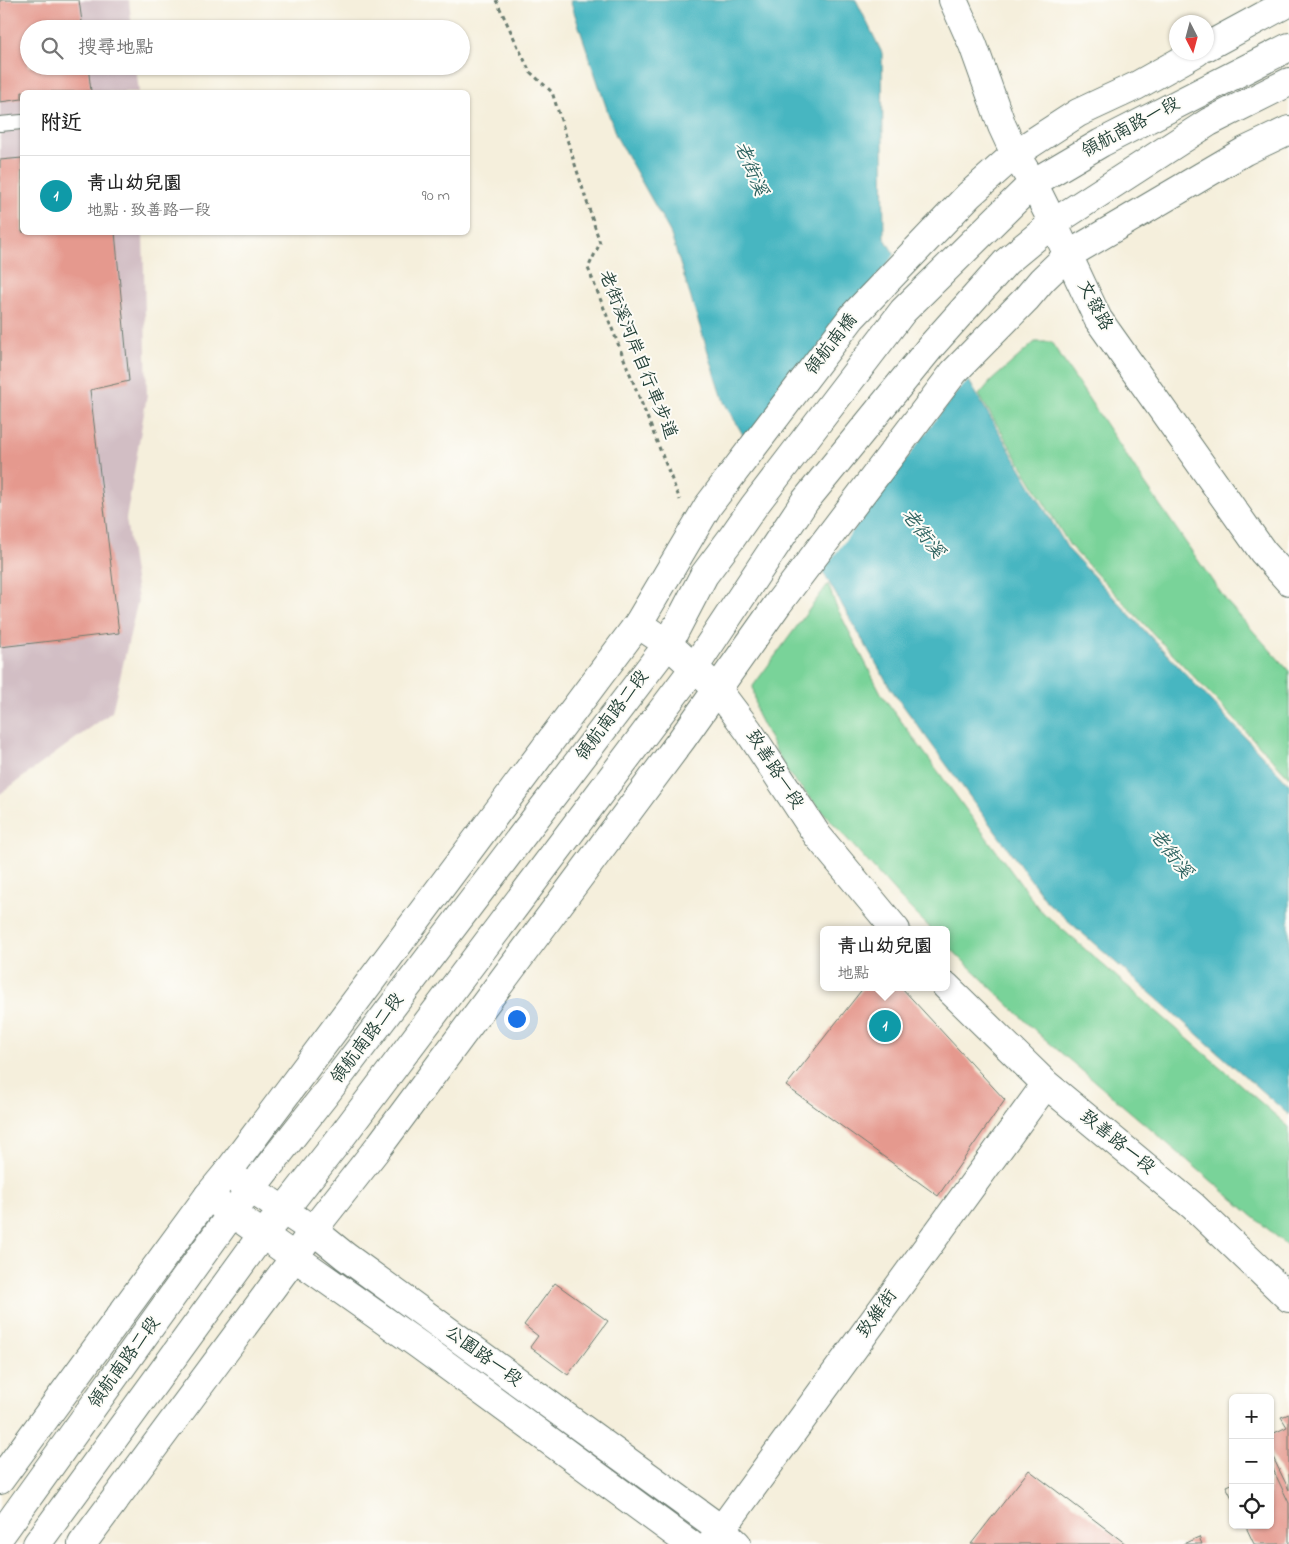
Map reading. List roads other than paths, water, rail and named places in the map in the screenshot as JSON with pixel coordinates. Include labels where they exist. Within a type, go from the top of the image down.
[{"type":"street","name":"文發路","points":[[953,0],[973,45],[1002,126],[1053,224],[1098,319],[1276,551],[1289,581]]},
{"type":"street","points":[[1214,43],[1289,2]]},
{"type":"street","name":"領航南路一段","points":[[987,228],[1032,183],[1101,143],[1289,47]]},
{"type":"street","name":"領航南路一段","points":[[969,195],[1015,154],[1078,113],[1136,86],[1183,60]]},
{"type":"street","name":"領航南路一段","points":[[755,574],[805,501],[933,344],[1006,262],[1053,224],[1209,122],[1289,82]]},
{"type":"street","points":[[82,1544],[313,1230],[397,1121],[682,739],[777,605],[954,372],[1068,255],[1245,151],[1289,130]]},
{"type":"street","name":"領航南橋","points":[[708,506],[852,317],[969,195]]},
{"type":"street","name":"領航南橋","points":[[731,539],[903,310],[987,228]]},
{"type":"street","name":"領航南路二段","points":[[0,1480],[208,1196],[638,624],[708,506]]},
{"type":"street","name":"領航南路二段","points":[[0,1536],[232,1213],[330,1088],[668,644],[704,575],[731,539]]},
{"type":"street","name":"領航南路二段","points":[[37,1544],[262,1235],[342,1136],[694,668],[755,574]]},
{"type":"street","name":"致善路一段","points":[[638,624],[668,644],[717,689],[748,730],[817,835],[893,926]]},
{"type":"street","name":"致善路一段","points":[[950,990],[1046,1084],[1193,1206],[1289,1298]]},
{"type":"street","name":"致維街","points":[[723,1539],[1046,1084]]},
{"type":"street","name":"公園路一段","points":[[227,1173],[313,1230],[345,1256],[723,1539]]},
{"type":"street","name":"公園路一段","points":[[208,1196],[419,1345],[690,1544]]},
{"type":"lane","points":[[0,124],[20,122]]},
{"type":"water","name":"老街溪","points":[[570,0],[856,0],[882,53],[884,237],[1068,549],[1289,784],[1289,1115],[1047,902],[891,689],[724,402],[670,232],[616,136]]},
{"type":"place","name":"青山幼兒園","points":[[885,1026]]}]
